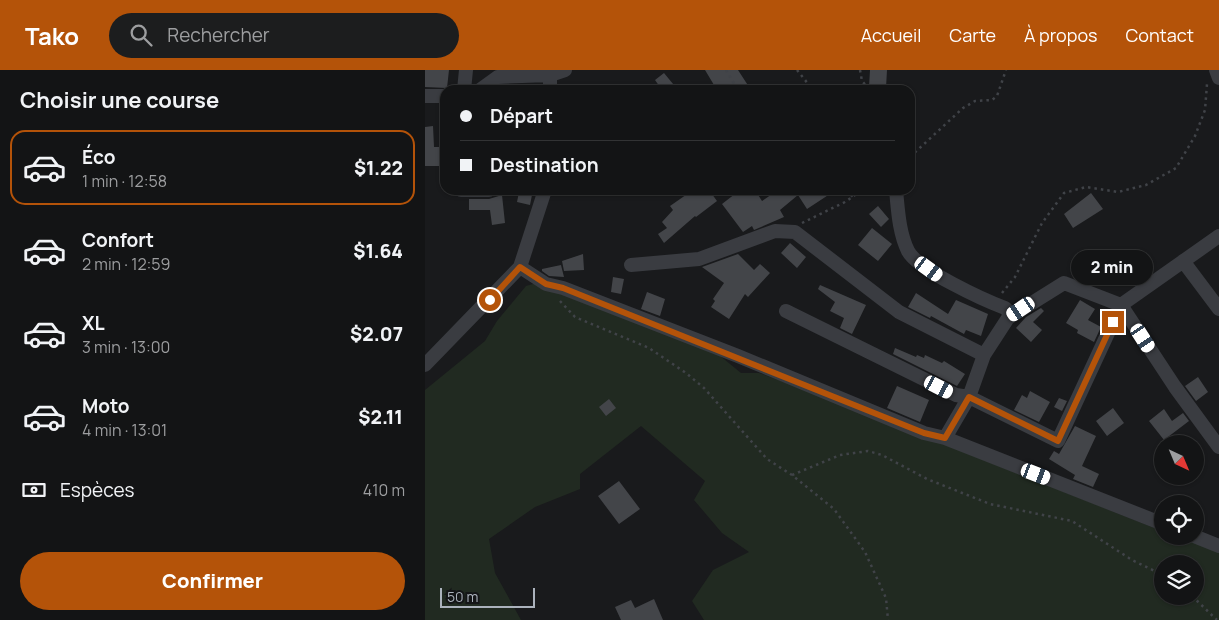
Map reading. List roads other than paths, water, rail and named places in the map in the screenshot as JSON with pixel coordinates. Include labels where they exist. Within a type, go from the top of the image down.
[{"type":"street","points":[[464,85],[466,70]]},
{"type":"street","points":[[486,85],[498,77],[565,70]]},
{"type":"street","points":[[425,96],[440,96]]},
{"type":"street","points":[[425,365],[503,288],[520,267],[543,195]]},
{"type":"street","points":[[896,195],[898,216],[909,252],[939,276],[1009,310],[1008,318]]},
{"type":"street","points":[[631,265],[699,259],[775,231],[795,232],[899,312],[984,354]]},
{"type":"street","points":[[786,311],[956,395],[969,397],[1058,441],[1121,305],[1219,236]]},
{"type":"street","points":[[1183,261],[1219,309]]},
{"type":"street","points":[[520,267],[546,284],[563,288],[924,433],[945,438],[1154,520]]},
{"type":"street","points":[[945,438],[969,397],[984,354],[1008,318],[1064,283],[1121,305],[1175,387],[1219,447]]},
{"type":"street","points":[[1204,540],[1219,546]]}]
